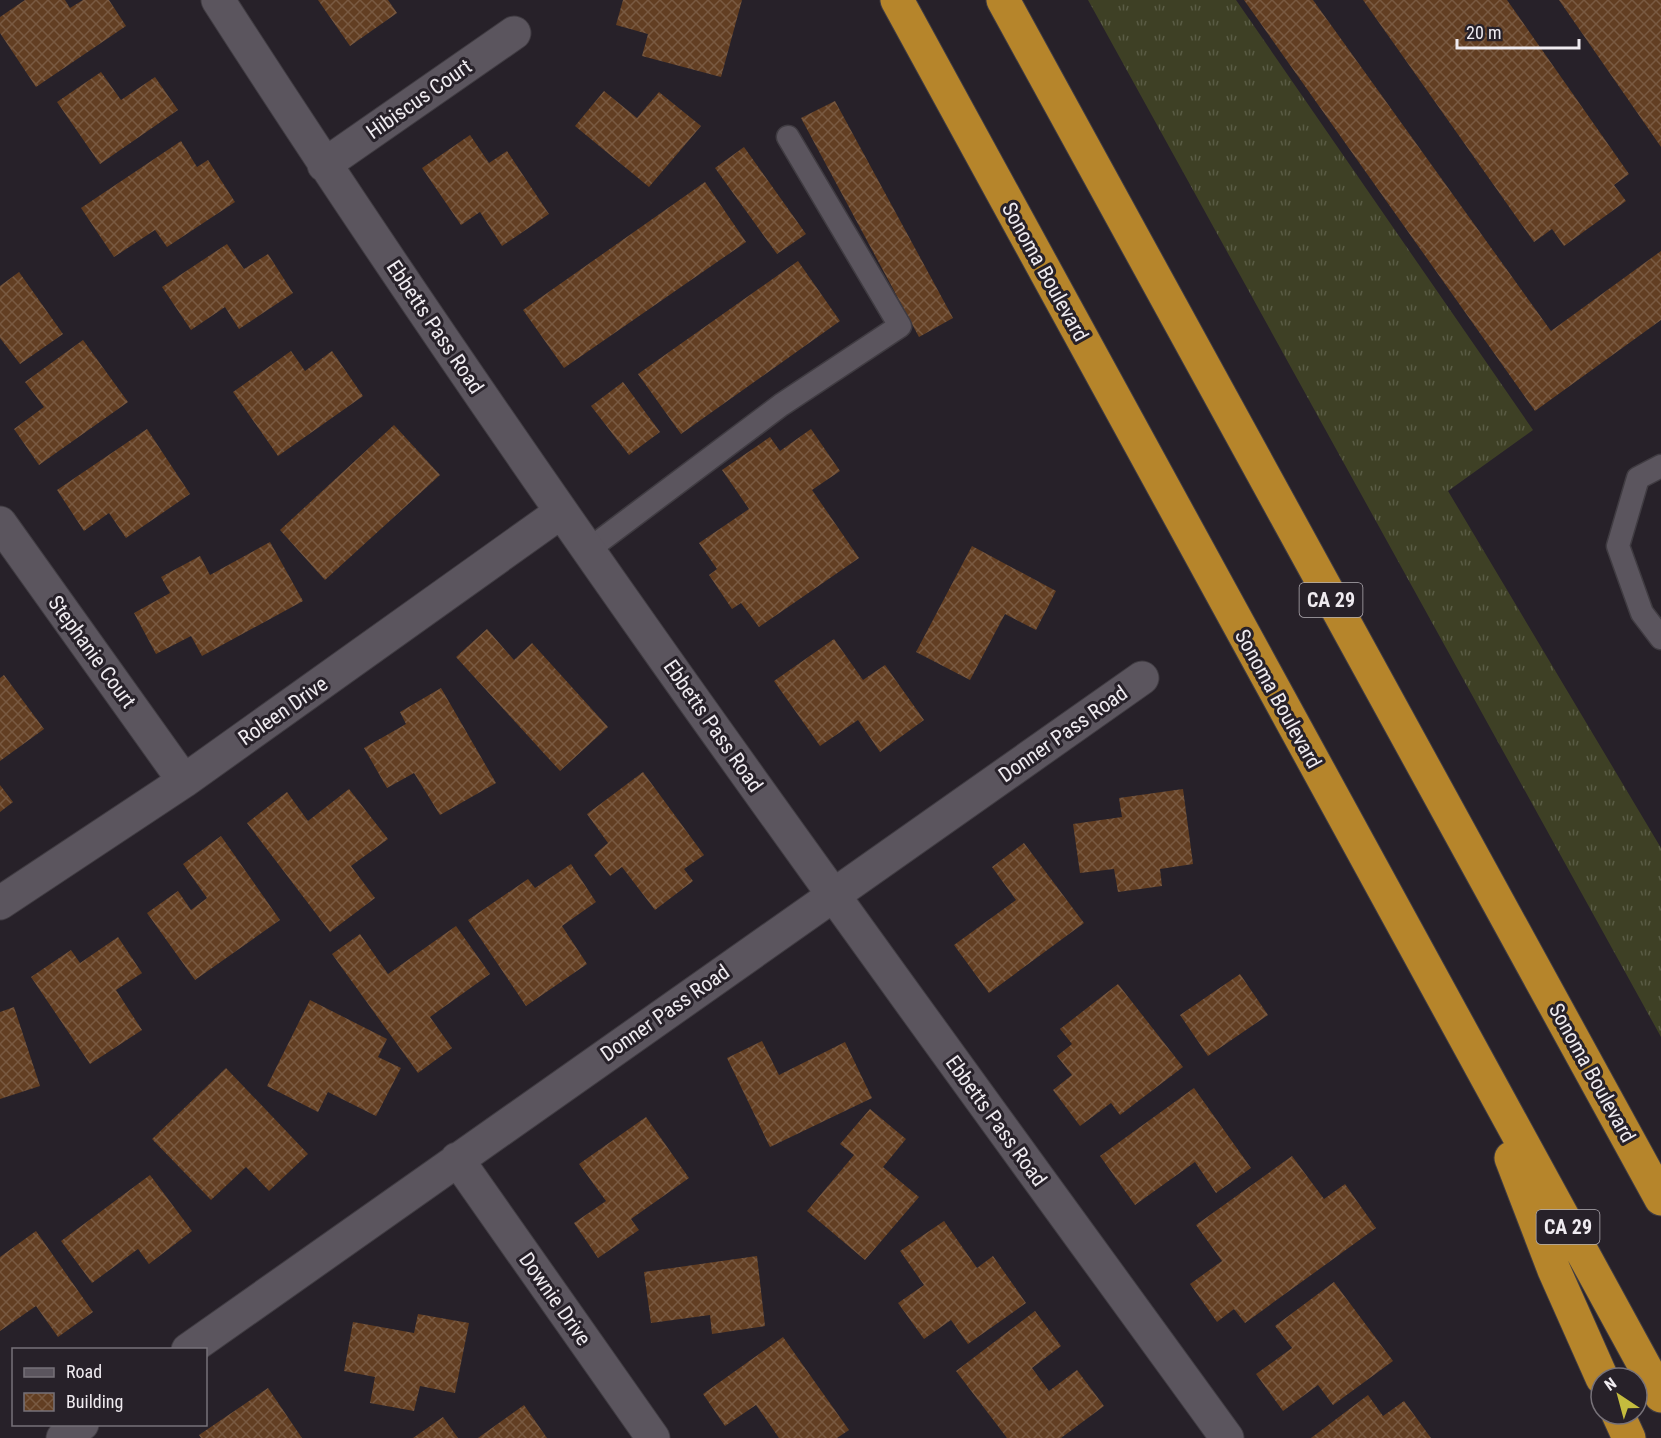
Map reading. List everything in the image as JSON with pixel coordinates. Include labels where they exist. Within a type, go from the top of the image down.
[{"type":"highway","name":"Sonoma Boulevard","points":[[897,0],[1661,1396]]},
{"type":"highway","name":"Sonoma Boulevard","points":[[1004,0],[1661,1199]]},
{"type":"highway","points":[[1475,1058],[1554,1270],[1597,1366]]},
{"type":"street","name":"Ebbetts Pass Road","points":[[218,0],[324,165],[561,512],[833,896],[1227,1438]]},
{"type":"street","name":"Hibiscus Court","points":[[324,165],[514,33]]},
{"type":"street","name":"Roleen Drive","points":[[0,903],[184,781],[561,512]]},
{"type":"street","name":"Stephanie Court","points":[[0,523],[184,781]]},
{"type":"street","name":"Donner Pass Road","points":[[191,1348],[1142,678]]},
{"type":"street","name":"Downie Drive","points":[[458,1159],[653,1438]]},
{"type":"street","points":[[63,1438],[81,1426]]},
{"type":"street","points":[[83,1426],[92,1438]]},
{"type":"lane","points":[[588,550],[782,405],[900,326],[788,137]]},
{"type":"lane","points":[[1661,465],[1638,478],[1618,546],[1642,613],[1661,638]]},
{"type":"green space","points":[[1088,0],[1236,0],[1533,430],[1448,491],[1661,848],[1661,1037]]},
{"type":"building","points":[[25,0],[65,0],[70,8],[83,0],[109,0],[126,26],[36,87],[0,33],[0,17]]},
{"type":"building","points":[[318,0],[388,0],[397,13],[350,46]]},
{"type":"building","points":[[623,0],[742,0],[721,77],[642,56],[648,34],[616,25]]},
{"type":"building","points":[[1244,0],[1313,0],[1551,331],[1661,251],[1661,320],[1535,411]]},
{"type":"building","points":[[1363,0],[1507,0],[1629,174],[1614,185],[1626,201],[1564,246],[1552,229],[1534,242]]},
{"type":"building","points":[[1559,0],[1661,0],[1661,147]]},
{"type":"building","points":[[101,72],[121,100],[155,77],[178,110],[100,164],[57,102]]},
{"type":"building","points":[[604,91],[637,118],[659,92],[701,126],[649,187],[575,126]]},
{"type":"building","points":[[835,101],[953,318],[919,337],[801,118]]},
{"type":"building","points":[[470,135],[489,163],[507,151],[549,214],[502,246],[480,212],[461,225],[422,168]]},
{"type":"building","points":[[181,141],[197,167],[208,160],[235,202],[167,247],[155,230],[114,257],[81,208]]},
{"type":"building","points":[[744,147],[806,234],[777,254],[715,168]]},
{"type":"building","points":[[705,182],[746,242],[564,368],[523,310]]},
{"type":"building","points":[[227,244],[244,269],[268,254],[293,293],[239,329],[225,307],[191,330],[162,287]]},
{"type":"building","points":[[798,261],[840,321],[681,434],[638,374]]},
{"type":"building","points":[[19,272],[63,334],[20,364],[0,338],[0,286]]},
{"type":"building","points":[[83,340],[128,402],[39,465],[14,429],[44,407],[25,382]]},
{"type":"building","points":[[291,351],[305,371],[332,351],[363,396],[278,456],[233,392]]},
{"type":"building","points":[[623,382],[660,432],[629,455],[591,406]]},
{"type":"building","points":[[394,425],[440,475],[325,580],[280,530]]},
{"type":"building","points":[[147,429],[190,494],[126,538],[109,513],[84,531],[57,490]]},
{"type":"building","points":[[811,429],[840,471],[812,490],[859,558],[759,627],[741,603],[732,609],[709,575],[717,569],[699,543],[749,509],[722,470],[770,437],[780,451]]},
{"type":"building","points":[[270,542],[303,601],[202,656],[191,636],[156,654],[134,613],[170,593],[161,577],[200,556],[210,575]]},
{"type":"building","points":[[972,546],[1056,591],[1036,630],[1005,614],[970,680],[916,652]]},
{"type":"building","points":[[487,629],[514,660],[532,643],[608,727],[560,771],[456,657]]},
{"type":"building","points":[[834,639],[863,680],[885,665],[924,720],[880,752],[858,720],[820,746],[774,681]]},
{"type":"building","points":[[4,675],[44,729],[0,761],[0,678]]},
{"type":"building","points":[[441,688],[496,783],[440,815],[414,773],[387,788],[364,748],[406,724],[400,712]]},
{"type":"building","points":[[643,772],[704,855],[684,869],[693,881],[655,910],[622,867],[610,876],[594,855],[608,843],[587,814]]},
{"type":"building","points":[[0,785],[13,802],[0,812]]},
{"type":"building","points":[[349,789],[388,839],[351,866],[375,898],[330,932],[247,823],[287,792],[308,821]]},
{"type":"building","points":[[1183,789],[1193,864],[1160,869],[1162,886],[1118,892],[1114,869],[1080,873],[1073,824],[1122,817],[1119,798]]},
{"type":"building","points":[[221,836],[280,920],[195,980],[147,913],[178,891],[191,910],[207,898],[183,864]]},
{"type":"building","points":[[1024,843],[1084,923],[989,993],[954,945],[1016,900],[992,867]]},
{"type":"building","points":[[571,864],[596,902],[562,926],[587,964],[526,1006],[468,920],[528,879],[535,888]]},
{"type":"building","points":[[456,926],[490,974],[430,1017],[452,1048],[418,1073],[332,954],[360,934],[388,974]]},
{"type":"building","points":[[118,937],[142,973],[116,990],[142,1030],[90,1064],[31,977],[71,950],[80,963]]},
{"type":"building","points":[[1240,974],[1268,1015],[1208,1056],[1180,1015]]},
{"type":"building","points":[[1118,984],[1183,1067],[1120,1115],[1111,1103],[1080,1126],[1053,1090],[1072,1075],[1057,1056],[1072,1044],[1060,1029]]},
{"type":"building","points":[[310,1000],[387,1039],[378,1057],[401,1068],[376,1116],[328,1092],[318,1112],[267,1086]]},
{"type":"building","points":[[14,1007],[40,1086],[0,1099],[0,1012]]},
{"type":"building","points":[[762,1041],[779,1075],[845,1042],[872,1098],[770,1147],[727,1058]]},
{"type":"building","points":[[226,1068],[308,1154],[269,1191],[246,1167],[211,1200],[152,1139]]},
{"type":"building","points":[[1194,1088],[1251,1168],[1216,1193],[1195,1162],[1135,1205],[1100,1156]]},
{"type":"building","points":[[870,1109],[906,1139],[883,1167],[919,1197],[865,1260],[807,1211],[854,1155],[840,1144]]},
{"type":"building","points":[[646,1117],[689,1178],[631,1219],[639,1230],[598,1258],[574,1223],[606,1201],[579,1164]]},
{"type":"building","points":[[1292,1156],[1324,1199],[1345,1184],[1376,1228],[1245,1323],[1234,1309],[1217,1322],[1190,1284],[1222,1261],[1196,1225]]},
{"type":"building","points":[[150,1175],[192,1231],[149,1264],[138,1249],[92,1283],[61,1241]]},
{"type":"building","points":[[944,1221],[977,1268],[993,1256],[1026,1303],[968,1344],[951,1320],[924,1339],[898,1303],[924,1285],[900,1251]]},
{"type":"building","points":[[36,1231],[93,1312],[58,1337],[36,1306],[0,1331],[0,1257]]},
{"type":"building","points":[[757,1256],[765,1326],[712,1334],[710,1315],[651,1323],[644,1272]]},
{"type":"building","points":[[1334,1282],[1393,1361],[1333,1405],[1318,1385],[1283,1411],[1256,1374],[1292,1348],[1275,1326]]},
{"type":"building","points":[[1035,1311],[1061,1346],[1032,1368],[1049,1391],[1077,1370],[1104,1406],[1061,1438],[1007,1438],[956,1371]]},
{"type":"building","points":[[418,1314],[469,1323],[455,1393],[420,1386],[414,1411],[370,1403],[375,1377],[344,1371],[353,1322],[414,1333]]},
{"type":"building","points":[[783,1337],[849,1430],[837,1438],[779,1438],[756,1405],[725,1426],[703,1394]]},
{"type":"building","points":[[268,1388],[302,1438],[201,1438],[199,1435]]},
{"type":"building","points":[[1368,1395],[1383,1416],[1404,1401],[1431,1438],[1311,1438]]},
{"type":"building","points":[[524,1405],[547,1438],[478,1438]]},
{"type":"building","points":[[443,1417],[458,1438],[413,1438]]}]
